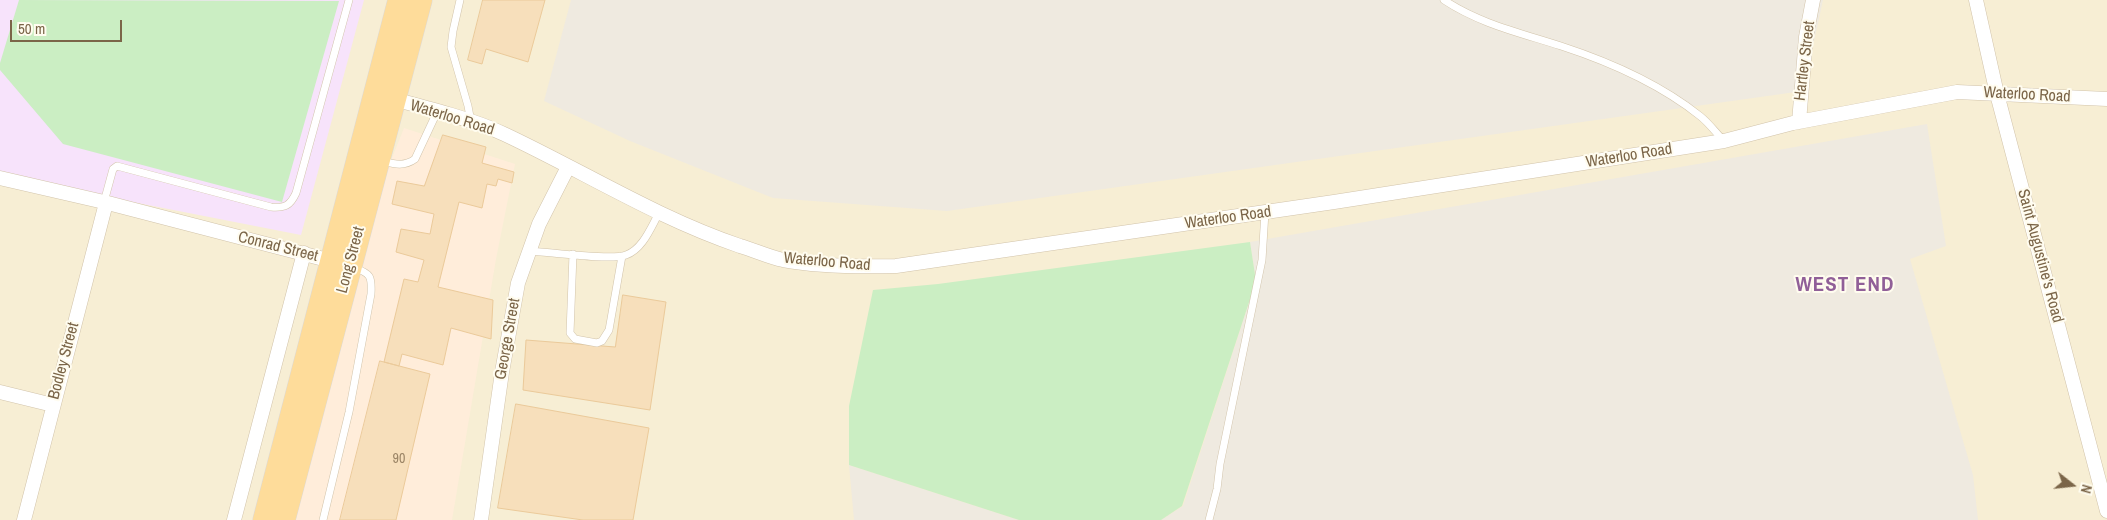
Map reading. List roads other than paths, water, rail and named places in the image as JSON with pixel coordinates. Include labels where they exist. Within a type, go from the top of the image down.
[{"type":"highway","name":"Long Street","points":[[283,520],[341,263],[378,160],[385,98],[400,0]]},
{"type":"highway","name":"Long Street","points":[[265,520],[341,263],[385,98],[420,0]]},
{"type":"street","name":"Hartley Street","points":[[1799,122],[1806,37],[1813,0]]},
{"type":"street","name":"Saint Augustine's Road","points":[[1976,0],[1997,94],[2107,511]]},
{"type":"street","name":"Waterloo Road","points":[[385,98],[502,133],[659,212],[724,240],[782,260],[869,267],[896,266],[1265,212],[1724,141],[1799,122],[1957,92],[2107,99]]},
{"type":"street","name":"George Street","points":[[481,520],[502,372],[518,283],[539,224],[568,167]]},
{"type":"street","name":"Conrad Street","points":[[0,178],[341,263]]},
{"type":"street","name":"Bodley Street","points":[[24,520],[105,203]]},
{"type":"street","points":[[234,520],[304,253]]},
{"type":"street","points":[[0,392],[53,405]]},
{"type":"lane","points":[[105,203],[113,169],[117,166],[271,207],[283,208],[289,205],[296,192],[349,0]]},
{"type":"lane","points":[[460,0],[452,31],[451,47],[471,123]]},
{"type":"lane","points":[[1444,0],[1480,20],[1591,56],[1634,76],[1669,95],[1701,117],[1724,141]]},
{"type":"lane","points":[[378,160],[400,165],[415,159],[437,112]]},
{"type":"lane","points":[[528,251],[612,257],[627,255],[645,237],[659,212]]},
{"type":"lane","points":[[1210,520],[1262,260],[1265,212]]},
{"type":"lane","points":[[573,254],[570,333],[575,339],[597,343],[602,342],[608,330],[622,256]]},
{"type":"lane","name":"Conrad Street","points":[[322,520],[349,412],[371,294],[372,280],[368,274],[341,263]]},
{"type":"district","name":"WEST END","points":[[1845,285]]}]
